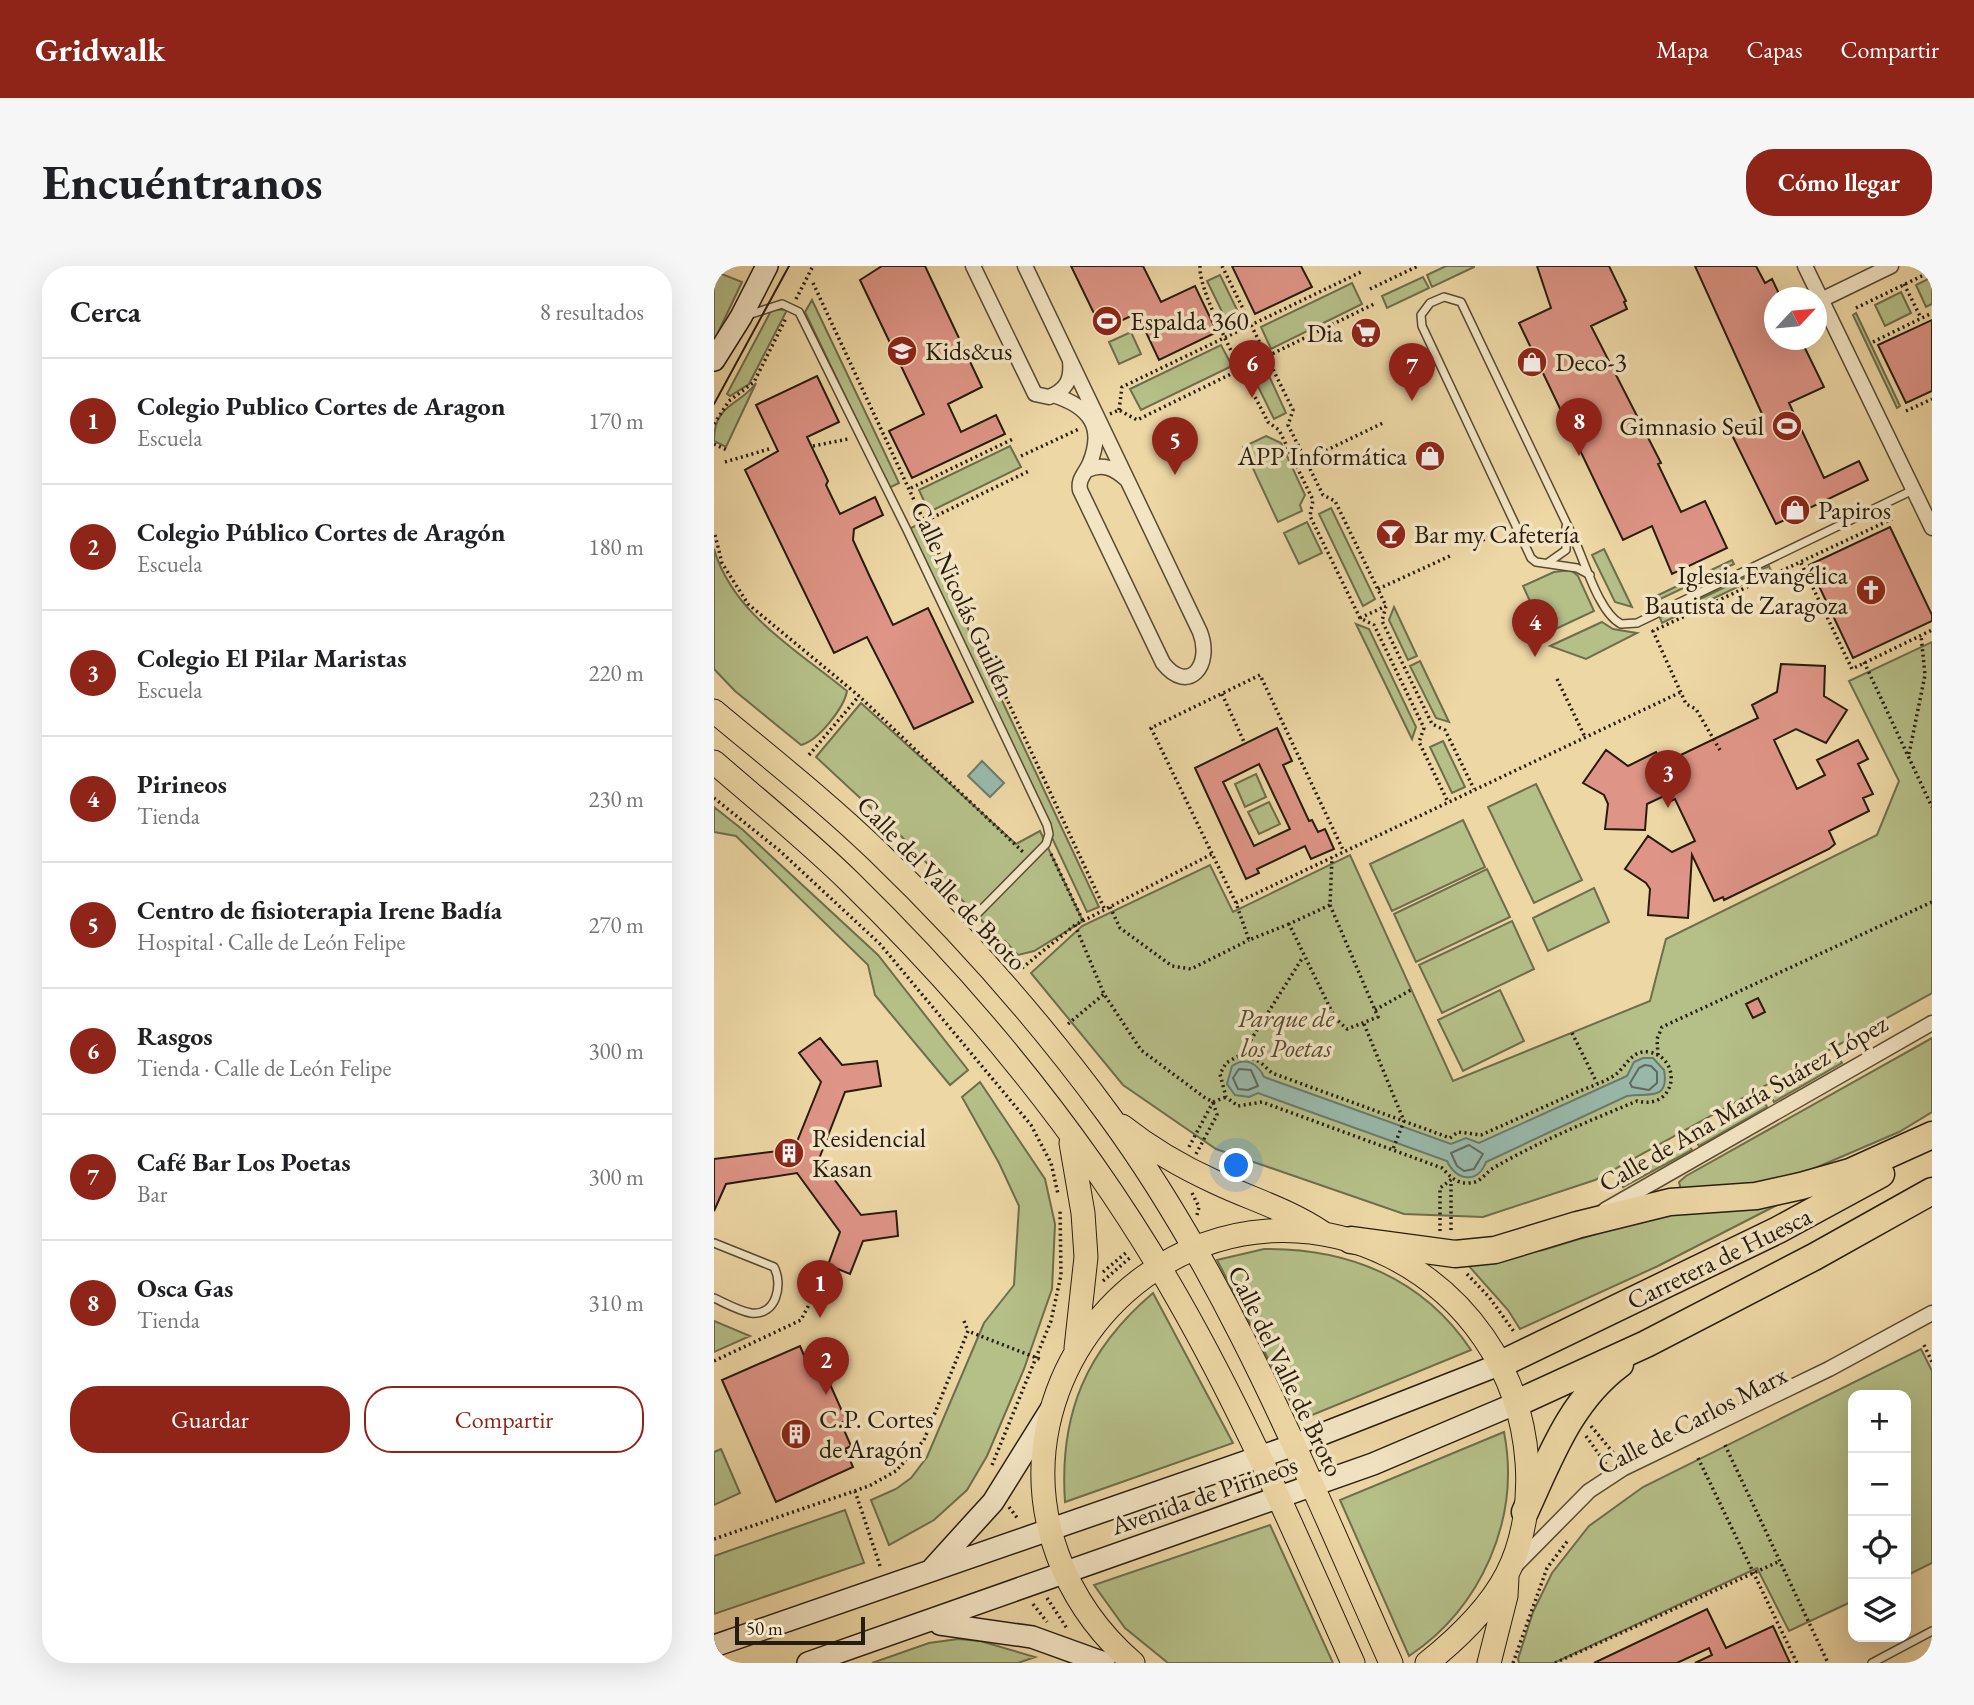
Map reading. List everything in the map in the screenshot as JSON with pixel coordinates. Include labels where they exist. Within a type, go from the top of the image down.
[{"type":"highway","points":[[1351,1240],[1455,1254],[1495,1250],[1577,1225],[1670,1202],[1756,1196],[1801,1186],[1850,1172],[1932,1135]]},
{"type":"highway","name":"Carretera de Huesca","points":[[1501,1364],[1778,1230],[1932,1142]]},
{"type":"highway","name":"Carretera de Huesca","points":[[1517,1403],[1646,1344],[1814,1257],[1932,1191]]},
{"type":"highway","points":[[1525,1512],[1576,1409],[1608,1373],[1646,1344]]},
{"type":"main road","points":[[714,360],[741,317],[767,266]]},
{"type":"main road","name":"Calle del Valle de Broto","points":[[714,711],[877,850],[1005,987],[1108,1115],[1194,1249],[1294,1445],[1391,1663]]},
{"type":"main road","points":[[714,762],[848,880],[912,946],[1011,1059],[1069,1133],[1158,1266],[1198,1336],[1259,1457],[1353,1663]]},
{"type":"main road","name":"Calle del Valle de Broto","points":[[1108,1115],[1179,1164],[1217,1183],[1276,1205],[1326,1234]]},
{"type":"main road","points":[[1069,1133],[1083,1213],[1086,1257],[1075,1352]]},
{"type":"main road","name":"Avenida de Pirineos","points":[[931,1571],[998,1495],[1052,1407],[1075,1352],[1098,1319],[1119,1297],[1158,1266],[1194,1249],[1238,1236],[1273,1231],[1326,1234],[1351,1240],[1389,1255],[1424,1275],[1455,1300],[1481,1331],[1501,1364],[1517,1403],[1526,1439],[1528,1476],[1525,1512],[1507,1574],[1466,1628],[1427,1663]]},
{"type":"main road","name":"Avenida de Pirineos","points":[[714,1646],[1294,1445],[1501,1364]]},
{"type":"main road","name":"Avenida de Pirineos","points":[[808,1663],[1033,1586],[1373,1464],[1517,1403]]},
{"type":"main road","name":"Avenida de Pirineos","points":[[1052,1407],[1043,1468],[1049,1530],[1064,1574],[1093,1622],[1133,1663]]},
{"type":"main road","points":[[1489,1663],[1506,1596],[1507,1574]]},
{"type":"main road","name":"Avenida de Pirineos","points":[[927,1623],[1005,1631],[1104,1663]]},
{"type":"street","points":[[973,266],[1031,388],[1042,397],[1053,396],[1077,405],[1093,422],[1097,442],[1079,483],[1080,490],[1163,663],[1172,675],[1181,677],[1201,667],[1206,657],[1205,645],[1025,266]]},
{"type":"street","points":[[1805,266],[1815,287]]},
{"type":"street","points":[[1827,297],[1891,266]]},
{"type":"street","points":[[1827,312],[1932,528]]},
{"type":"street","points":[[1053,396],[1070,378],[1069,356]]},
{"type":"street","points":[[1087,470],[1096,466],[1110,468],[1126,480]]},
{"type":"street","name":"Calle de Ana María Suárez López","points":[[1577,1225],[1932,1023]]},
{"type":"street","name":"Calle de Carlos Marx","points":[[1507,1574],[1589,1491],[1624,1468],[1829,1369],[1932,1313]]},
{"type":"lane","points":[[1590,575],[1577,568],[1544,563],[1531,558],[1422,326],[1421,315],[1430,303],[1444,297],[1461,302],[1565,519],[1590,575],[1605,609],[1621,624],[1637,623],[1913,490]]},
{"type":"lane","points":[[741,317],[782,304],[792,307]]},
{"type":"lane","name":"Calle Nicolás Guillén","points":[[792,307],[799,312],[816,341],[1047,825],[1046,844],[975,916],[944,921]]},
{"type":"lane","points":[[1544,563],[1566,550],[1565,519]]},
{"type":"lane","points":[[714,1243],[774,1267],[779,1287],[774,1302],[760,1312],[751,1313],[714,1298]]},
{"type":"lane","points":[[1871,1663],[1932,1630]]},
{"type":"path","points":[[714,424],[729,401],[754,383],[813,266]]},
{"type":"path","points":[[1200,266],[1199,280],[1242,369],[1268,422],[1279,430],[1314,500],[1310,516],[1360,618],[1374,625],[1424,728]]},
{"type":"path","points":[[1222,266],[1293,410],[1288,425],[1323,495],[1335,501],[1386,606],[1382,621],[1432,724],[1446,730],[1474,789]]},
{"type":"path","points":[[1370,289],[1418,266]]},
{"type":"path","points":[[1856,308],[1932,271]]},
{"type":"path","points":[[1119,410],[1122,387],[1361,272]]},
{"type":"path","name":"Calle Nicolás Guillén","points":[[813,283],[1108,908],[1120,928],[1172,966],[1191,968],[1329,905]]},
{"type":"path","points":[[1904,284],[1921,318]]},
{"type":"path","points":[[1119,410],[1137,420],[1377,303]]},
{"type":"path","points":[[1872,342],[1932,313]]},
{"type":"path","points":[[1906,411],[1932,399]]},
{"type":"path","points":[[1105,416],[1119,410]]},
{"type":"path","points":[[1306,461],[1383,423]]},
{"type":"path","points":[[1021,456],[1087,425]]},
{"type":"path","points":[[813,446],[853,438]]},
{"type":"path","points":[[911,488],[1013,439]]},
{"type":"path","points":[[714,444],[729,451]]},
{"type":"path","points":[[725,462],[769,449]]},
{"type":"path","points":[[907,530],[1028,471]]},
{"type":"path","points":[[1720,750],[1696,709],[1686,704],[1653,631],[1892,519]]},
{"type":"path","points":[[715,536],[722,563],[748,604],[859,696],[1031,860]]},
{"type":"path","points":[[1478,542],[1488,537]]},
{"type":"path","points":[[1378,589],[1450,555]]},
{"type":"path","points":[[1801,563],[1852,669],[1932,630]]},
{"type":"path","points":[[1360,618],[1386,606]]},
{"type":"path","points":[[1908,756],[1925,675],[1921,635]]},
{"type":"path","points":[[1864,662],[1932,807]]},
{"type":"path","points":[[1249,940],[1236,904],[1151,728],[1260,675],[1343,852]]},
{"type":"path","points":[[1557,679],[1585,737]]},
{"type":"path","points":[[1236,904],[1681,692]]},
{"type":"path","points":[[1222,694],[1245,744]]},
{"type":"path","points":[[809,755],[859,696]]},
{"type":"path","points":[[1432,724],[1424,728],[1419,742],[1448,802]]},
{"type":"path","points":[[714,798],[780,851],[880,944],[1031,1125],[1051,1163],[1060,1203],[1063,1253],[1056,1301],[1039,1359],[989,1469]]},
{"type":"path","points":[[1022,968],[1075,925],[1212,855]]},
{"type":"path","points":[[1289,925],[1335,1018],[1347,1029],[1378,1017],[1329,905],[1332,857]]},
{"type":"path","points":[[1658,1055],[1657,1040],[1662,1027],[1932,902]]},
{"type":"path","points":[[1075,925],[1104,994],[1141,1050],[1213,1102]]},
{"type":"path","points":[[1242,1054],[1260,1062],[1272,1073],[1450,1138],[1458,1132],[1481,1135],[1616,1075],[1633,1056],[1645,1051],[1658,1055],[1668,1064],[1672,1080],[1668,1091],[1660,1100],[1649,1104],[1637,1101],[1568,1130],[1492,1168],[1480,1181],[1466,1184],[1452,1179],[1442,1168],[1262,1102],[1238,1105],[1226,1097],[1220,1074],[1226,1063],[1242,1054],[1303,957]]},
{"type":"path","points":[[1375,1010],[1411,990]]},
{"type":"path","points":[[1068,1024],[1104,994]]},
{"type":"path","points":[[1364,1024],[1404,1121],[1392,1150]]},
{"type":"path","points":[[1572,1033],[1597,1083]]},
{"type":"path","points":[[1189,1147],[1213,1102],[1226,1097]]},
{"type":"path","points":[[1451,1230],[1452,1179]]},
{"type":"path","points":[[1094,1280],[1128,1250]]},
{"type":"path","points":[[714,1361],[801,1320],[827,1272]]},
{"type":"path","points":[[1465,1273],[1497,1307],[1515,1333]]},
{"type":"path","points":[[714,1539],[855,1491],[896,1471],[924,1440],[968,1331],[964,1321]]},
{"type":"path","points":[[968,1331],[1039,1359]]},
{"type":"path","points":[[1924,1345],[1932,1362]]},
{"type":"path","points":[[1586,1424],[1593,1427],[1620,1463]]},
{"type":"path","points":[[1581,1434],[1589,1440],[1611,1470]]},
{"type":"path","points":[[1725,1445],[1828,1663]]},
{"type":"path","points":[[1698,1458],[1797,1663]]},
{"type":"path","points":[[855,1491],[880,1566]]},
{"type":"path","points":[[1005,1503],[1018,1519]]},
{"type":"path","points":[[1513,1663],[1547,1568],[1569,1539]]},
{"type":"path","points":[[1555,1663],[1780,1561]]},
{"type":"path","points":[[1033,1586],[1035,1609],[1060,1634],[1057,1646]]},
{"type":"path","points":[[1033,1586],[1079,1645],[1078,1654]]},
{"type":"green space","points":[[1446,266],[1474,267],[1432,287],[1427,275]]},
{"type":"green space","points":[[714,271],[742,282],[715,339],[714,335]]},
{"type":"green space","points":[[1220,275],[1242,320],[1229,326],[1207,281]]},
{"type":"green space","points":[[1423,277],[1429,288],[1387,308],[1382,296]]},
{"type":"green space","points":[[1932,277],[1932,304],[1926,307],[1916,285]]},
{"type":"green space","points":[[1352,283],[1362,304],[1271,349],[1261,327]]},
{"type":"green space","points":[[1901,292],[1911,313],[1885,326],[1875,305]]},
{"type":"green space","points":[[812,300],[899,483],[889,488],[805,312]]},
{"type":"green space","points":[[772,309],[787,310],[749,384],[730,396],[727,394]]},
{"type":"green space","points":[[1856,313],[1900,406],[1897,408],[1853,315]]},
{"type":"green space","points":[[1131,332],[1141,354],[1119,364],[1109,342]]},
{"type":"green space","points":[[1221,345],[1232,366],[1141,410],[1130,389]]},
{"type":"green space","points":[[1265,367],[1286,413],[1274,419],[1252,374]]},
{"type":"green space","points":[[756,383],[726,447],[714,441],[718,419],[723,412]]},
{"type":"green space","points":[[1266,436],[1281,443],[1305,495],[1300,505],[1302,511],[1278,522],[1243,447]]},
{"type":"green space","points":[[1010,446],[1021,467],[929,512],[919,490]]},
{"type":"green space","points":[[1331,508],[1375,599],[1363,606],[1319,514]]},
{"type":"green space","points":[[1307,522],[1322,553],[1299,564],[1284,533]]},
{"type":"green space","points":[[919,524],[1099,907],[1087,912],[907,530]]},
{"type":"green space","points":[[714,549],[723,572],[751,612],[847,691],[841,706],[829,723],[808,742],[801,745],[735,691],[714,669]]},
{"type":"green space","points":[[1604,549],[1632,607],[1615,602],[1592,555]]},
{"type":"green space","points":[[1732,560],[1734,564],[1654,602],[1652,598]]},
{"type":"green space","points":[[1769,566],[1771,571],[1662,623],[1660,618]]},
{"type":"green space","points":[[1571,570],[1578,576],[1594,611],[1545,634],[1523,586],[1554,572]]},
{"type":"green space","points":[[1394,607],[1417,656],[1408,660],[1389,620]]},
{"type":"green space","points":[[1602,622],[1613,629],[1637,633],[1586,659],[1550,646]]},
{"type":"green space","points":[[1356,624],[1369,629],[1416,727],[1412,739]]},
{"type":"green space","name":"Parque de los Poetas","points":[[1932,642],[1932,993],[1595,1180],[1483,1217],[1404,1214],[1216,1149],[1123,1085],[1031,973],[1082,926],[1210,865],[1233,912],[1350,855],[1453,1081],[1650,1001],[1666,939],[1877,835],[1899,781],[1849,681]]},
{"type":"green space","points":[[1420,661],[1449,722],[1436,718],[1410,666]]},
{"type":"green space","points":[[861,703],[1016,844],[1040,831],[1083,921],[1034,951],[1018,955],[1005,941],[1003,943],[900,835],[816,757]]},
{"type":"green space","points":[[1443,741],[1465,787],[1452,793],[1430,747]]},
{"type":"green space","points":[[1256,774],[1266,797],[1245,807],[1235,784]]},
{"type":"green space","points":[[1536,784],[1582,880],[1534,903],[1488,807]]},
{"type":"green space","points":[[1269,802],[1280,824],[1259,834],[1248,812]]},
{"type":"green space","points":[[714,807],[743,830],[878,955],[968,1070],[950,1085],[875,995],[868,965],[736,836],[714,832]]},
{"type":"green space","points":[[1463,820],[1485,867],[1392,911],[1370,864]]},
{"type":"green space","points":[[1487,869],[1510,917],[1416,962],[1394,914]]},
{"type":"green space","points":[[1594,888],[1609,922],[1548,951],[1533,918]]},
{"type":"green space","points":[[1512,921],[1534,969],[1442,1013],[1419,965]]},
{"type":"green space","points":[[1500,990],[1524,1041],[1463,1071],[1438,1020]]},
{"type":"green space","points":[[1932,1038],[1932,1112],[1899,1132],[1785,1181],[1681,1190],[1679,1182],[1686,1176]]},
{"type":"green space","points":[[1838,1057],[1842,1063],[1774,1102],[1771,1096]]},
{"type":"green space","points":[[980,1082],[1045,1179],[1055,1224],[1052,1289],[1024,1369],[987,1456],[967,1490],[934,1520],[889,1545],[871,1500],[896,1489],[911,1478],[927,1457],[984,1323],[1014,1285],[1019,1206],[999,1163],[962,1097]]},
{"type":"green space","points":[[1763,1100],[1767,1107],[1699,1146],[1695,1140]]},
{"type":"green space","points":[[1688,1144],[1692,1150],[1623,1187],[1620,1180]]},
{"type":"green space","points":[[1779,1204],[1658,1266],[1520,1329],[1508,1310],[1468,1265],[1543,1250],[1672,1211]]},
{"type":"green space","points":[[1264,1249],[1325,1254],[1381,1272],[1407,1286],[1430,1304],[1452,1325],[1471,1350],[1300,1420],[1217,1260]]},
{"type":"green space","points":[[1153,1293],[1233,1443],[1065,1502],[1067,1440],[1082,1386],[1110,1337]]},
{"type":"green space","points":[[714,1321],[750,1336],[714,1352]]},
{"type":"green space","points":[[1921,1349],[1932,1371],[1932,1563],[1911,1574],[1911,1390],[1848,1390],[1848,1603],[1789,1631],[1757,1568],[1554,1663],[1519,1663],[1533,1612],[1552,1573],[1589,1526],[1643,1487]]},
{"type":"green space","points":[[1504,1432],[1508,1465],[1506,1497],[1490,1559],[1457,1613],[1409,1656],[1340,1500]]},
{"type":"green space","points":[[721,1449],[740,1493],[714,1505],[714,1452]]},
{"type":"green space","points":[[845,1510],[864,1563],[714,1614],[714,1556]]},
{"type":"green space","points":[[1270,1525],[1333,1663],[1168,1663],[1125,1628],[1094,1585]]},
{"type":"green space","points":[[958,1639],[980,1641],[1035,1657],[1018,1663],[872,1663],[929,1643]]},
{"type":"water","points":[[982,761],[1004,783],[990,797],[968,776]]},
{"type":"water","points":[[1653,1058],[1664,1070],[1665,1080],[1660,1092],[1627,1096],[1486,1162],[1473,1177],[1456,1173],[1447,1161],[1258,1093],[1249,1097],[1235,1095],[1227,1084],[1232,1066],[1247,1062],[1255,1065],[1264,1077],[1451,1144],[1466,1138],[1479,1143],[1627,1076],[1634,1062]]},
{"type":"building","points":[[882,266],[925,266],[982,387],[948,404],[961,432],[996,415],[1005,434],[912,478],[889,431],[924,414],[860,280]]},
{"type":"building","points":[[1071,266],[1143,266],[1161,302],[1195,286],[1217,332],[1159,360],[1137,313],[1102,330]]},
{"type":"building","points":[[1232,266],[1301,266],[1312,287],[1255,314]]},
{"type":"building","points":[[1537,266],[1609,266],[1626,301],[1624,302],[1627,309],[1591,326],[1661,463],[1658,464],[1681,512],[1705,501],[1727,548],[1672,574],[1652,526],[1623,540],[1519,323],[1551,308]]},
{"type":"building","points":[[1695,266],[1756,266],[1765,283],[1772,279],[1776,287],[1764,287],[1764,350],[1806,350],[1824,387],[1789,403],[1824,478],[1859,461],[1868,480],[1776,524],[1730,431],[1763,416]]},
{"type":"building","points":[[1932,320],[1932,391],[1906,403],[1878,345]]},
{"type":"building","points":[[817,376],[839,422],[807,437],[828,481],[826,485],[840,514],[875,497],[883,515],[854,529],[853,540],[870,577],[893,625],[928,608],[973,702],[914,729],[867,637],[834,653],[745,470],[778,451],[756,405]]},
{"type":"building","name":"Iglesia Evangélica Bautista de Zaragoza","points":[[1890,527],[1932,615],[1932,621],[1853,658],[1809,565]]},
{"type":"building","points":[[1781,664],[1825,666],[1824,696],[1847,710],[1826,743],[1796,729],[1774,740],[1797,789],[1825,775],[1817,760],[1858,740],[1868,759],[1858,764],[1873,794],[1863,798],[1869,811],[1829,831],[1835,844],[1829,849],[1724,900],[1723,897],[1714,901],[1692,855],[1688,918],[1648,915],[1650,889],[1646,883],[1625,869],[1648,836],[1672,852],[1695,841],[1675,799],[1671,801],[1668,794],[1647,804],[1645,830],[1605,829],[1608,804],[1604,795],[1583,783],[1606,750],[1628,766],[1656,752],[1662,764],[1758,718],[1752,705],[1777,692]]},
{"type":"building","points":[[1277,728],[1292,761],[1283,765],[1309,821],[1312,820],[1318,832],[1325,829],[1334,849],[1311,859],[1305,846],[1257,869],[1259,873],[1246,879],[1195,768]],"holes":[[[1259,764],[1290,829],[1254,846],[1223,782]]]},
{"type":"building","points":[[1758,998],[1765,1012],[1753,1018],[1746,1004]]},
{"type":"building","name":"Residencial Kasan","points":[[820,1038],[842,1065],[877,1061],[881,1086],[845,1092],[819,1159],[861,1215],[896,1211],[898,1236],[863,1241],[850,1274],[828,1265],[840,1232],[797,1173],[726,1184],[714,1211],[714,1159],[794,1149],[821,1082],[799,1053]]},
{"type":"building","name":"C.P. Cortes de Aragón","points":[[800,1346],[808,1365],[814,1363],[824,1385],[829,1382],[846,1420],[841,1423],[851,1446],[845,1449],[853,1467],[776,1502],[722,1380]]},
{"type":"building","points":[[1707,1609],[1726,1648],[1773,1626],[1790,1663],[1695,1663],[1712,1655],[1709,1648],[1677,1663],[1594,1663]]},
{"type":"tram line","points":[[714,404],[789,266]]},
{"type":"place","name":"Espalda 360","points":[[1107,321]]},
{"type":"place","name":"Dia","points":[[1366,333]]},
{"type":"place","name":"Kids&us","points":[[902,351]]},
{"type":"place","name":"Deco-3","points":[[1532,362]]},
{"type":"place","name":"Rasgos","points":[[1252,398]]},
{"type":"place","name":"Café Bar Los Poetas","points":[[1412,401]]},
{"type":"place","name":"Gimnasio Seul","points":[[1787,426]]},
{"type":"place","name":"APP Informática","points":[[1430,456]]},
{"type":"place","name":"Osca Gas","points":[[1579,456]]},
{"type":"place","name":"Centro de fisioterapia Irene Badía","points":[[1175,475]]},
{"type":"place","name":"Papiros","points":[[1795,510]]},
{"type":"place","name":"Bar my Cafetería","points":[[1391,534]]},
{"type":"place","name":"Iglesia Evangélica Bautista de Zaragoza","points":[[1871,590]]},
{"type":"place","name":"Pirineos","points":[[1535,657]]},
{"type":"place","name":"Colegio El Pilar Maristas","points":[[1668,808]]},
{"type":"place","name":"Residencial Kasan","points":[[789,1153]]},
{"type":"place","name":"Colegio Publico Cortes de Aragon","points":[[820,1318]]},
{"type":"place","name":"Colegio Público Cortes de Aragón","points":[[826,1395]]},
{"type":"place","name":"C.P. Cortes de Aragón","points":[[796,1434]]}]
